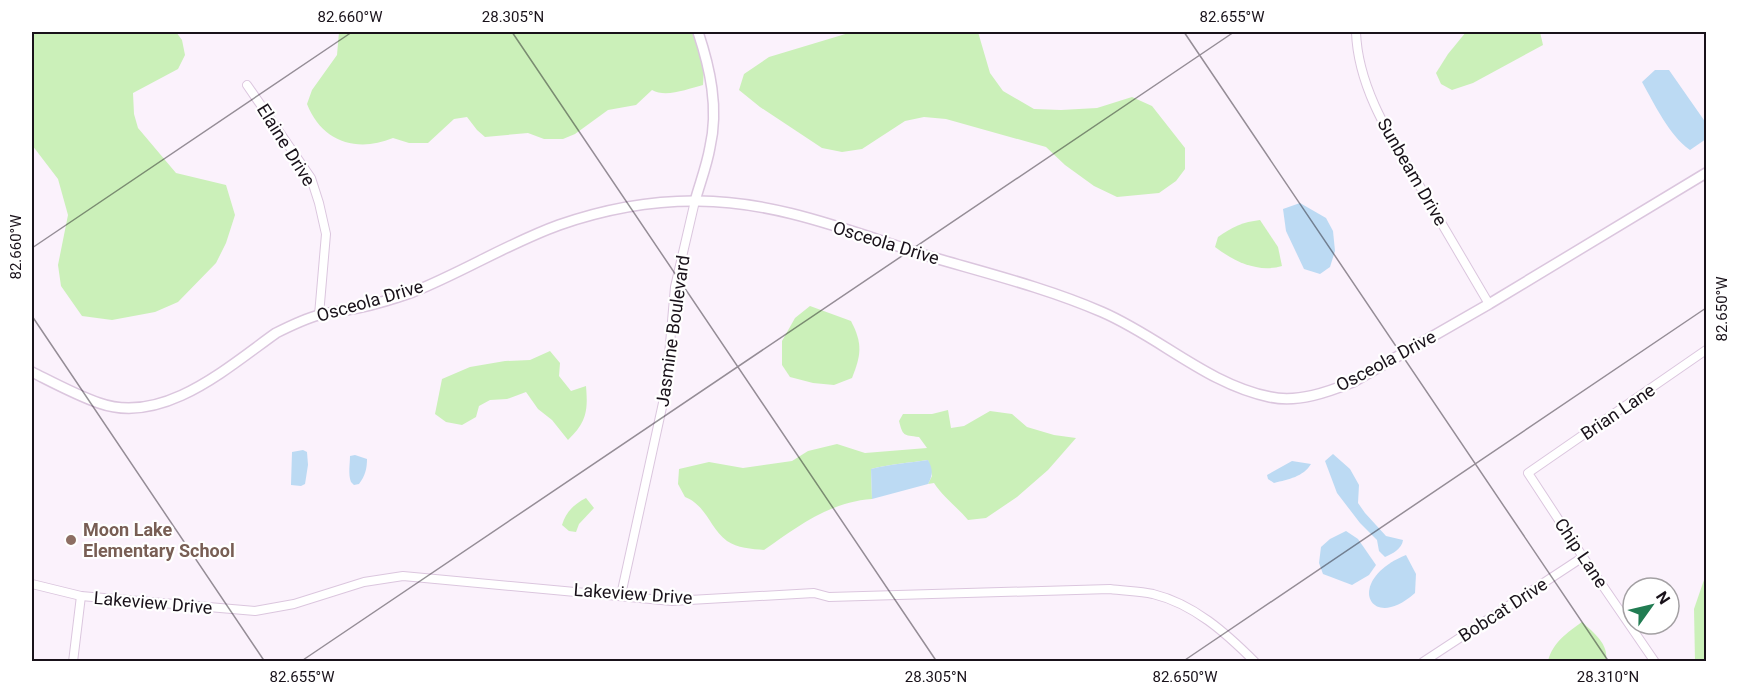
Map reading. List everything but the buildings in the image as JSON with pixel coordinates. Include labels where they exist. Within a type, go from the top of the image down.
[{"type":"street","name":"Jasmine Boulevard","points":[[621,595],[666,389],[675,287],[711,145],[713,115],[711,77],[698,32]]},
{"type":"street","name":"Sunbeam Drive","points":[[1356,32],[1358,57],[1384,125],[1489,304]]},
{"type":"street","name":"Elaine Drive","points":[[247,85],[311,178],[319,203],[326,234],[319,315]]},
{"type":"street","name":"Osceola Drive","points":[[32,372],[100,404],[123,408],[158,405],[181,397],[203,385],[276,333],[319,315],[359,308],[412,292],[557,226],[598,213],[641,205],[695,201],[783,211],[1040,290],[1102,312],[1150,336],[1214,378],[1244,390],[1274,398],[1297,398],[1330,392],[1353,382],[1489,304],[1707,173]]},
{"type":"street","name":"Brian Lane","points":[[1528,473],[1707,350]]},
{"type":"street","name":"Chip Lane","points":[[1528,473],[1582,557],[1655,662]]},
{"type":"street","name":"Bobcat Drive","points":[[1423,662],[1582,557]]},
{"type":"street","name":"Lakeview Drive","points":[[32,584],[81,596],[255,611],[294,604],[364,582],[404,576],[672,601],[814,592],[829,597],[1110,589],[1152,594],[1178,602],[1208,620],[1255,662]]},
{"type":"street","points":[[73,662],[81,596]]},
{"type":"green space","points":[[32,32],[176,32],[182,40],[185,55],[178,69],[133,93],[134,114],[138,128],[176,173],[226,185],[235,215],[226,243],[216,263],[178,302],[155,312],[112,320],[82,316],[61,286],[58,265],[68,215],[58,179],[32,145]]},
{"type":"green space","points":[[339,32],[693,32],[704,68],[703,85],[670,93],[652,90],[636,105],[608,110],[575,134],[563,139],[544,139],[528,133],[485,137],[467,117],[454,119],[428,143],[409,143],[393,138],[380,142],[354,144],[331,135],[314,117],[307,104],[312,90],[337,55]]},
{"type":"green space","points":[[852,32],[978,32],[990,73],[1003,91],[1034,109],[1097,108],[1132,97],[1152,106],[1185,148],[1185,169],[1176,181],[1159,193],[1117,197],[1094,186],[1065,165],[1046,147],[946,119],[924,117],[905,121],[862,149],[842,152],[822,148],[760,107],[739,90],[744,74],[769,57]]},
{"type":"green space","points":[[1466,32],[1540,32],[1543,45],[1473,83],[1452,90],[1441,84],[1436,73]]},
{"type":"green space","points":[[1260,220],[1278,247],[1282,266],[1264,268],[1247,265],[1215,247],[1218,237],[1228,230]]},
{"type":"green space","points":[[810,306],[851,321],[859,343],[857,363],[852,378],[834,385],[813,383],[790,377],[782,365],[782,341],[795,318]]},
{"type":"green space","points":[[550,351],[560,363],[559,376],[571,391],[586,386],[587,402],[583,421],[568,440],[552,420],[538,409],[526,392],[507,399],[490,400],[479,406],[476,417],[462,425],[446,422],[435,414],[442,379],[470,367],[505,361],[530,360]]},
{"type":"green space","points":[[948,410],[951,428],[964,426],[990,411],[1012,414],[1027,427],[1054,435],[1076,438],[1048,470],[1017,497],[986,518],[968,520],[934,483],[928,484],[932,476],[928,460],[892,465],[871,469],[872,499],[856,501],[828,510],[764,550],[740,547],[727,541],[703,511],[685,497],[678,484],[679,469],[709,462],[743,468],[792,461],[808,451],[837,444],[865,453],[927,448],[919,437],[904,434],[899,421],[903,414],[932,414]]},
{"type":"green space","points":[[586,498],[594,508],[579,524],[576,532],[569,531],[562,525],[568,512]]},
{"type":"green space","points":[[1706,574],[1706,661],[1695,661],[1694,609]]},
{"type":"green space","points":[[1582,622],[1603,644],[1606,661],[1548,661],[1557,643]]},
{"type":"water","points":[[1655,70],[1669,70],[1706,123],[1706,139],[1690,150],[1669,128],[1642,82]]},
{"type":"water","points":[[1300,203],[1326,218],[1333,231],[1335,251],[1330,267],[1320,274],[1304,269],[1286,231],[1283,209]]},
{"type":"water","points":[[303,450],[307,452],[308,465],[305,484],[291,485],[292,452]]},
{"type":"water","points":[[1333,454],[1350,469],[1359,485],[1358,503],[1365,513],[1386,536],[1403,540],[1399,549],[1394,553],[1385,557],[1379,551],[1377,540],[1360,523],[1337,493],[1325,461]]},
{"type":"water","points":[[355,455],[367,459],[367,463],[363,478],[359,484],[354,485],[350,479],[349,469],[350,456]]},
{"type":"water","points":[[928,460],[932,472],[928,484],[872,499],[871,469]]},
{"type":"water","points":[[1292,461],[1311,464],[1300,475],[1290,479],[1274,483],[1268,479],[1267,475]]},
{"type":"water","points":[[1346,531],[1358,539],[1376,565],[1369,575],[1352,585],[1323,574],[1319,563],[1321,547],[1330,539]]},
{"type":"water","points":[[1406,555],[1416,574],[1415,593],[1399,604],[1385,608],[1376,606],[1370,599],[1369,589],[1375,577],[1387,565]]},
{"type":"place","name":"Moon Lake Elementary School","points":[[71,540]]}]
